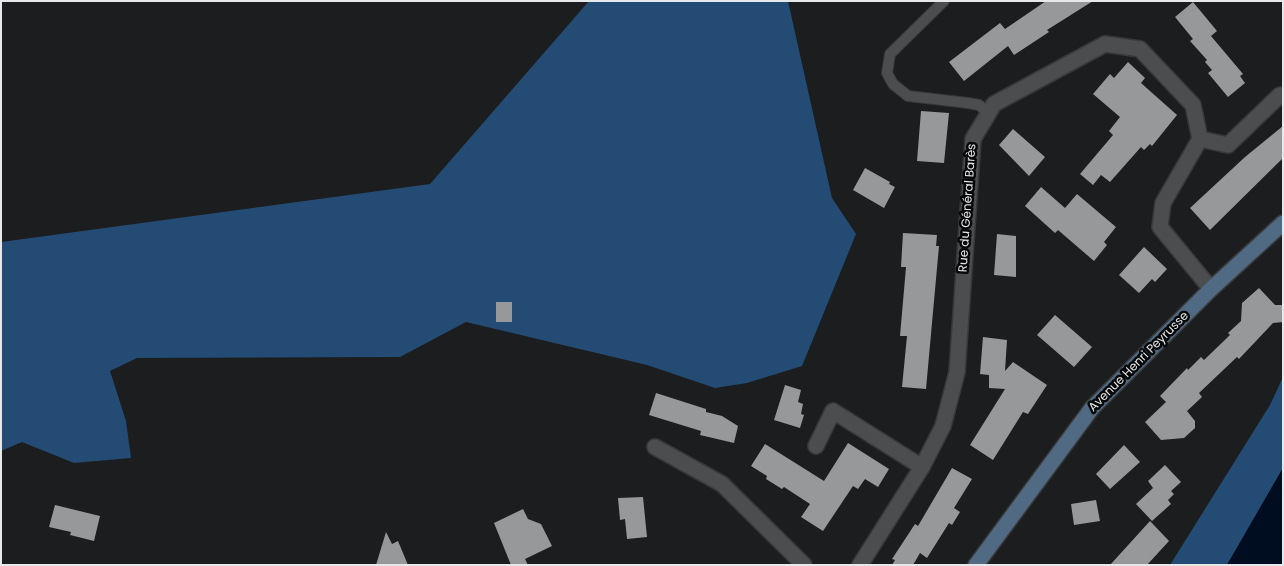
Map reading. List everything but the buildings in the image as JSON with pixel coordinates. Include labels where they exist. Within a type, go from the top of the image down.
[{"type":"street","name":"Rue du Général Barès","points":[[860,565],[922,467],[942,426],[957,372],[973,139],[994,104],[1105,44],[1140,49],[1192,105],[1200,139]]},
{"type":"street","points":[[1211,289],[1160,227],[1163,203],[1200,139],[1228,145],[1280,95]]},
{"type":"street","name":"Avenue Henri Peyrusse","points":[[976,565],[1092,408],[1211,289],[1283,223]]},
{"type":"street","points":[[816,446],[834,411],[922,467]]},
{"type":"street","points":[[656,447],[722,484],[804,565]]},
{"type":"lane","points":[[944,1],[890,54],[887,74],[898,90],[908,96],[979,105],[989,113]]},
{"type":"shaded area","points":[[589,1],[788,1],[832,198],[856,234],[802,366],[747,383],[715,388],[647,365],[466,322],[400,357],[137,358],[110,371],[126,421],[131,458],[74,463],[22,442],[1,451],[1,242],[430,184]]},
{"type":"shaded area","points":[[1283,377],[1283,468],[1227,565],[1170,565],[1270,405]]},
{"type":"shaded area","points":[[1283,468],[1283,565],[1227,565]]}]
